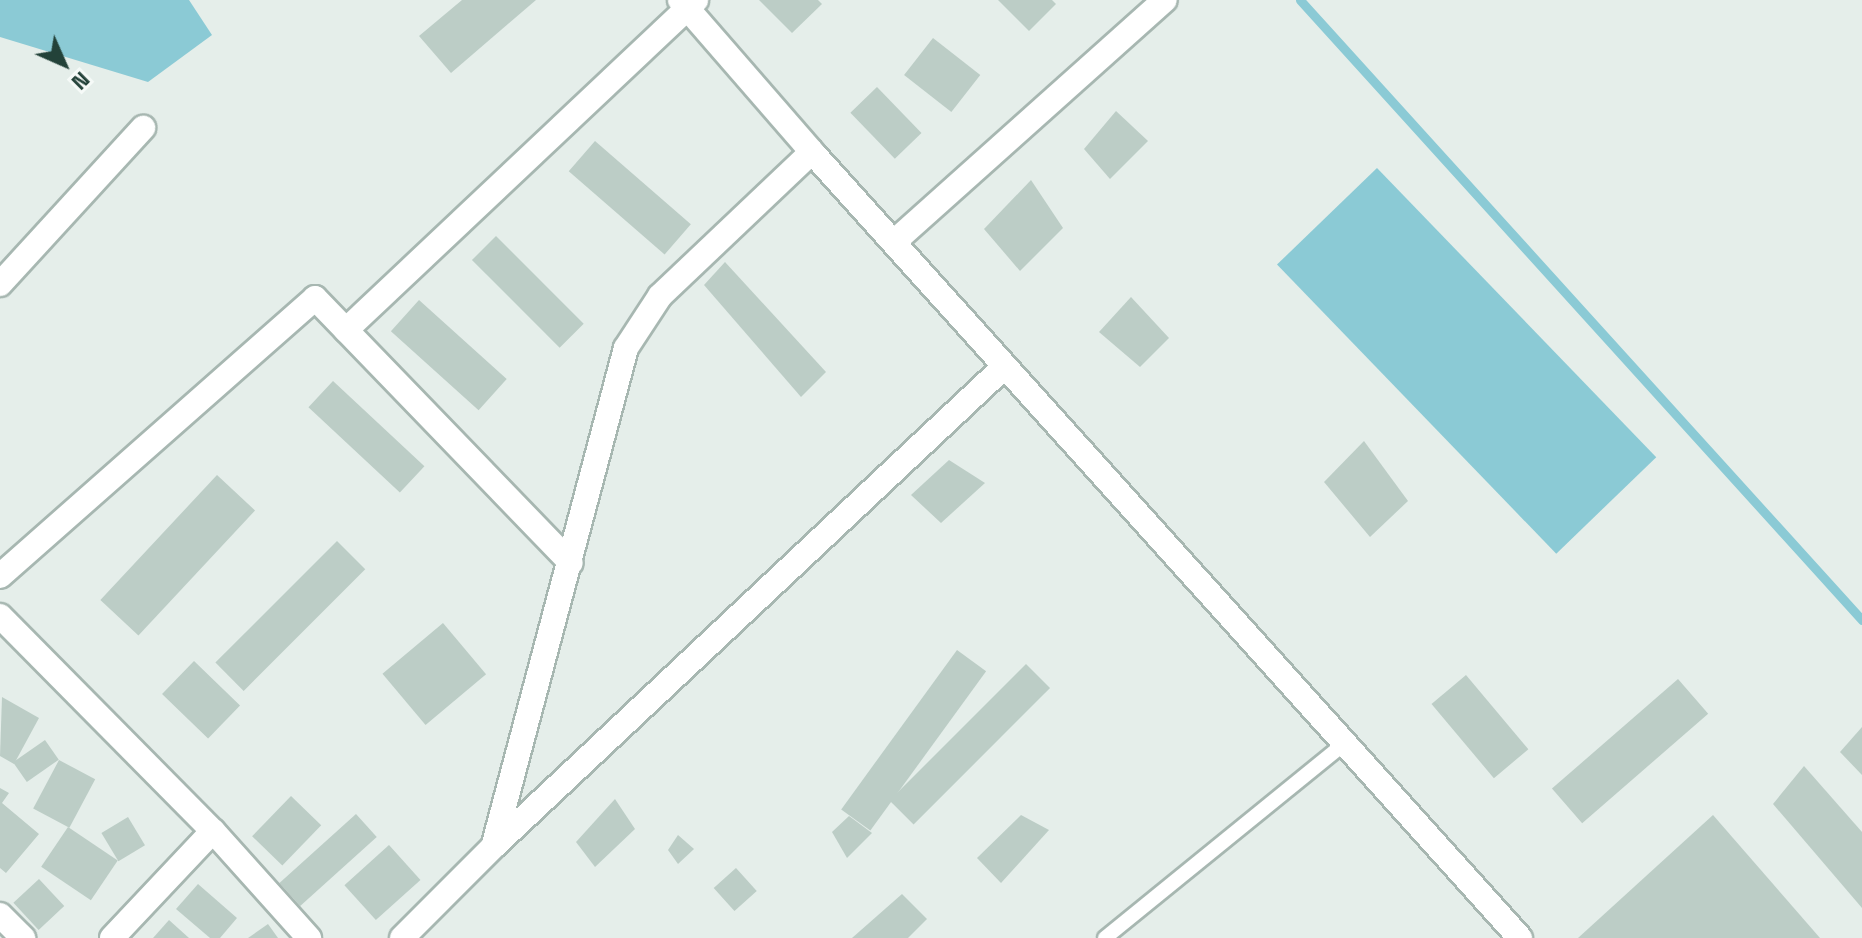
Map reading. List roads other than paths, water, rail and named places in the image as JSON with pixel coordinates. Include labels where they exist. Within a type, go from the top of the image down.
[{"type":"street","points":[[894,242],[1165,0]]},
{"type":"street","points":[[346,330],[688,3],[812,152],[1520,938]]},
{"type":"street","points":[[0,284],[143,128]]},
{"type":"street","points":[[493,847],[626,348],[660,296],[812,152]]},
{"type":"street","points":[[0,576],[315,298],[571,563]]},
{"type":"street","points":[[402,938],[493,847],[1005,366]]},
{"type":"street","points":[[0,616],[213,831],[309,938]]},
{"type":"street","points":[[112,938],[213,831]]},
{"type":"street","points":[[0,915],[23,938]]},
{"type":"lane","points":[[1105,938],[1345,743]]},
{"type":"water","points":[[0,0],[189,0],[212,35],[148,82],[0,37]]},
{"type":"water","points":[[1377,168],[1656,457],[1556,554],[1277,265]]},
{"type":"waterway","points":[[1300,0],[1862,620]]}]
